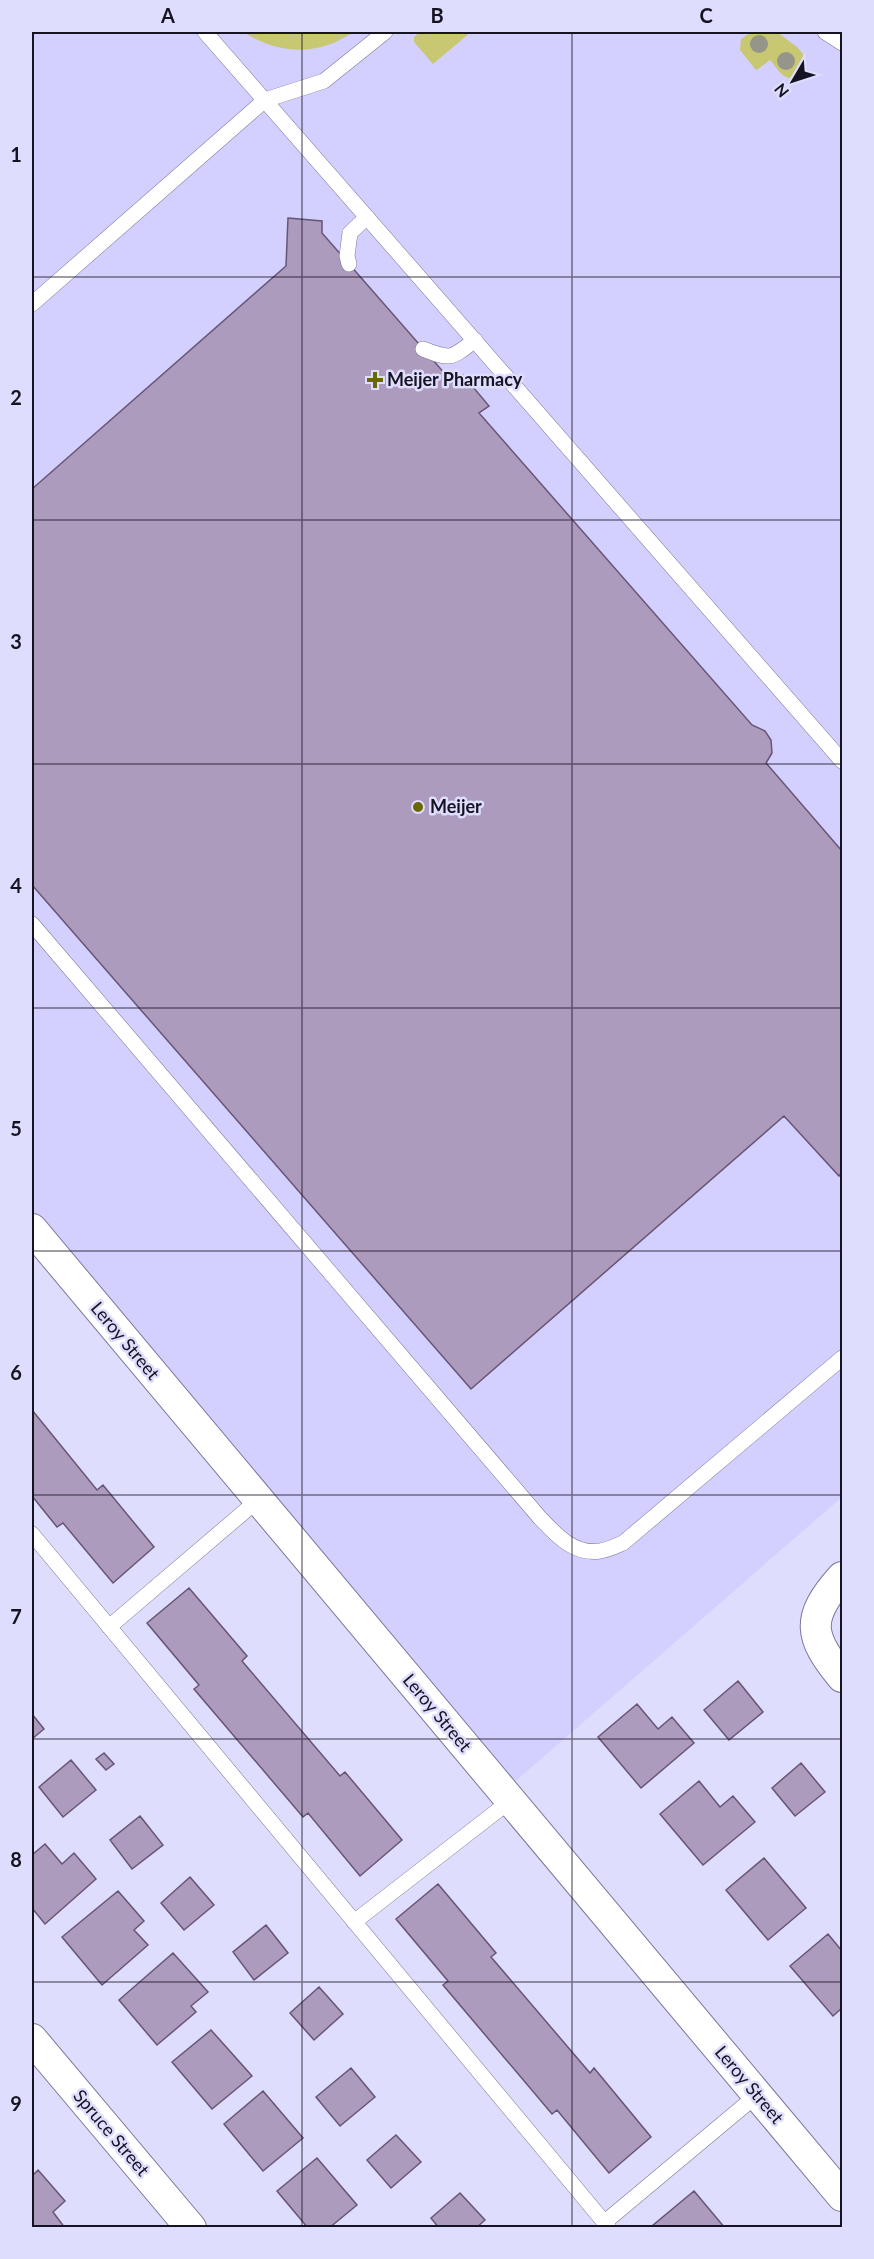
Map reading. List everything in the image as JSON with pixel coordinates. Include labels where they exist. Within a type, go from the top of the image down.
[{"type":"street","name":"Leroy Street","points":[[32,1229],[843,2196]]},
{"type":"street","points":[[843,1577],[820,1608],[815,1627],[818,1644],[843,1677]]},
{"type":"street","name":"Spruce Street","points":[[32,2039],[191,2228]]},
{"type":"lane","points":[[205,32],[843,761]]},
{"type":"lane","points":[[32,304],[265,100],[324,81],[385,32]]},
{"type":"lane","points":[[825,32],[843,44]]},
{"type":"lane","points":[[349,264],[347,256],[350,233],[367,217]]},
{"type":"lane","points":[[423,349],[441,356],[455,356],[475,340]]},
{"type":"lane","points":[[32,924],[540,1518],[558,1538],[577,1549],[600,1551],[623,1543],[843,1358]]},
{"type":"lane","points":[[109,1627],[258,1500]]},
{"type":"lane","points":[[32,1533],[607,2225],[757,2095]]},
{"type":"lane","points":[[354,1922],[510,1801]]},
{"type":"shaded area","points":[[32,32],[842,32],[842,1497],[503,1792],[32,1229]]},
{"type":"shaded area","points":[[243,32],[353,32],[326,46],[298,50],[270,45]]},
{"type":"shaded area","points":[[420,32],[471,32],[433,64],[414,42],[414,37]]},
{"type":"shaded area","points":[[751,32],[777,32],[797,47],[803,54],[803,58],[797,75],[791,78],[784,76],[770,60],[757,70],[755,69],[740,50],[741,39]]},
{"type":"building","name":"Meijer","points":[[288,218],[322,221],[322,233],[453,383],[463,375],[489,406],[479,413],[752,725],[765,731],[771,740],[772,753],[766,763],[842,851],[842,1172],[839,1176],[784,1116],[471,1389],[32,885],[32,489],[286,266]]},
{"type":"building","points":[[32,1410],[97,1490],[103,1485],[154,1547],[113,1583],[63,1523],[57,1527],[32,1496]]},
{"type":"building","points":[[189,1588],[247,1656],[242,1661],[340,1776],[345,1772],[402,1840],[360,1876],[308,1813],[303,1817],[194,1689],[199,1685],[147,1623]]},
{"type":"building","points":[[738,1681],[763,1712],[729,1740],[704,1710]]},
{"type":"building","points":[[637,1704],[658,1729],[672,1717],[694,1743],[641,1788],[598,1737]]},
{"type":"building","points":[[32,1714],[44,1729],[32,1739]]},
{"type":"building","points":[[104,1753],[114,1764],[106,1770],[96,1759]]},
{"type":"building","points":[[71,1760],[96,1790],[63,1817],[39,1787]]},
{"type":"building","points":[[801,1763],[825,1792],[795,1816],[772,1788]]},
{"type":"building","points":[[699,1781],[720,1807],[733,1796],[755,1822],[703,1865],[660,1814]]},
{"type":"building","points":[[140,1816],[163,1845],[132,1869],[110,1840]]},
{"type":"building","points":[[45,1844],[62,1864],[74,1853],[96,1879],[45,1924],[32,1908],[32,1855]]},
{"type":"building","points":[[764,1858],[806,1908],[768,1940],[726,1890]]},
{"type":"building","points":[[190,1877],[214,1905],[184,1930],[161,1903]]},
{"type":"building","points":[[438,1884],[496,1953],[491,1957],[590,2073],[594,2068],[651,2137],[609,2173],[557,2110],[552,2114],[443,1985],[448,1981],[396,1919]]},
{"type":"building","points":[[118,1891],[144,1921],[134,1930],[148,1945],[102,1985],[62,1937]]},
{"type":"building","points":[[266,1925],[288,1953],[254,1980],[233,1952]]},
{"type":"building","points":[[828,1934],[842,1951],[842,2008],[833,2016],[790,1966]]},
{"type":"building","points":[[173,1953],[208,1992],[191,2006],[196,2012],[157,2045],[119,2000]]},
{"type":"building","points":[[319,1987],[343,2014],[314,2040],[290,2013]]},
{"type":"building","points":[[211,2030],[252,2076],[212,2109],[172,2062]]},
{"type":"building","points":[[351,2068],[375,2097],[340,2126],[316,2097]]},
{"type":"building","points":[[263,2091],[303,2138],[263,2171],[224,2124]]},
{"type":"building","points":[[396,2135],[421,2162],[391,2188],[367,2160]]},
{"type":"building","points":[[317,2158],[357,2205],[329,2228],[308,2228],[277,2191]]},
{"type":"building","points":[[38,2170],[65,2201],[53,2212],[65,2228],[32,2228],[32,2176]]},
{"type":"building","points":[[694,2191],[725,2228],[653,2228],[652,2226]]},
{"type":"building","points":[[460,2193],[485,2220],[476,2228],[439,2228],[431,2218]]},
{"type":"place","name":"Meijer Pharmacy","points":[[375,380]]},
{"type":"place","name":"Meijer","points":[[418,807]]}]
